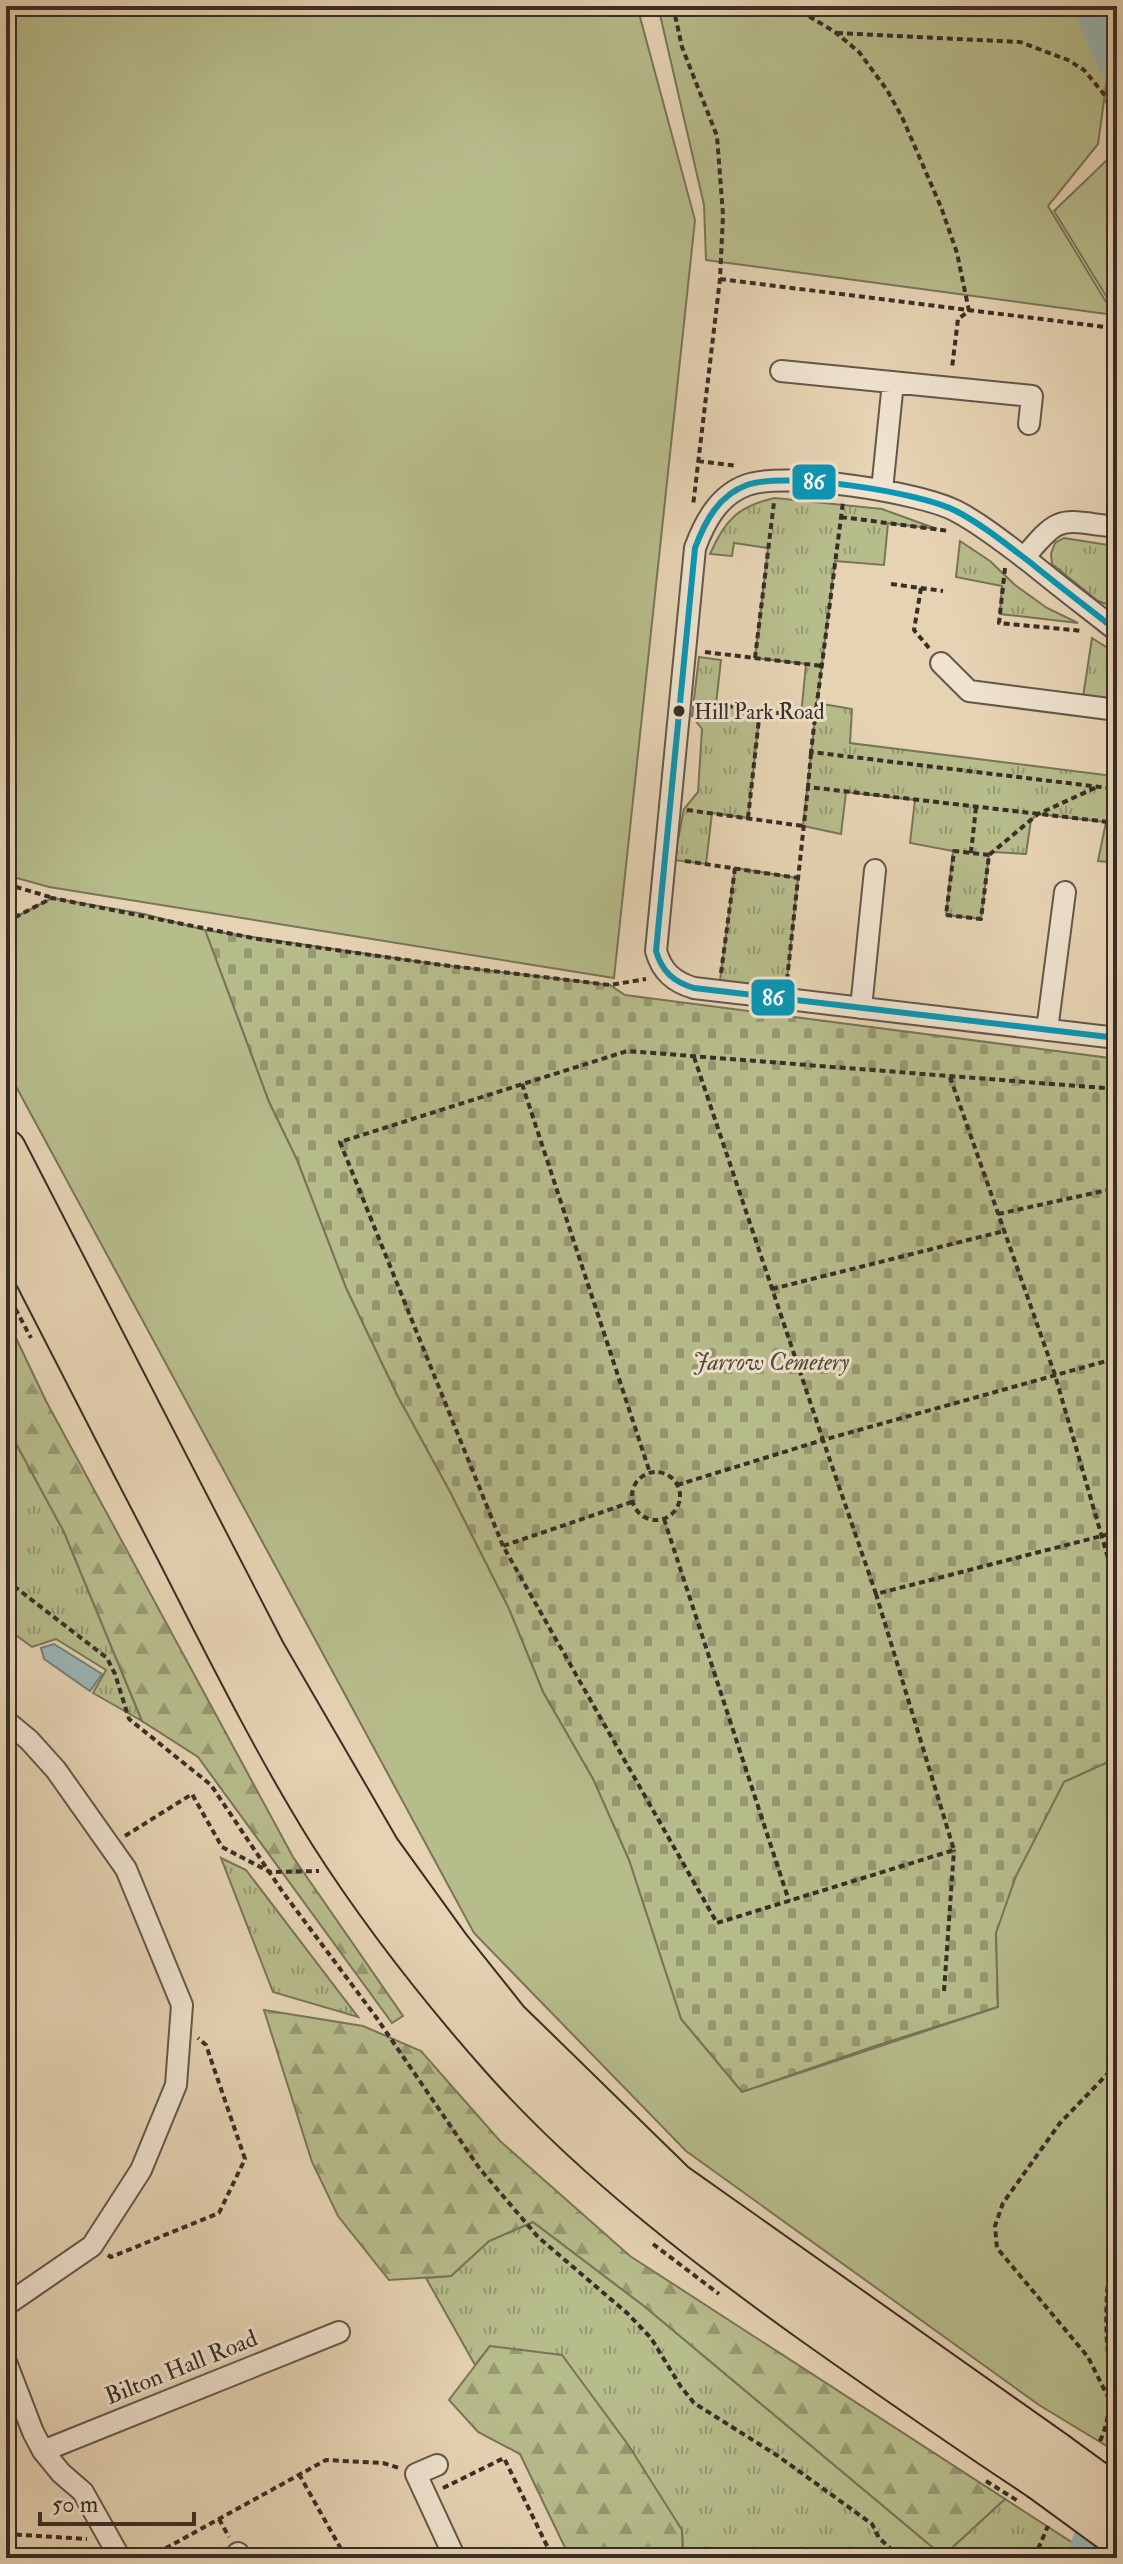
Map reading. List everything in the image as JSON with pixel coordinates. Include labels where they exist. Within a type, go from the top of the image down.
[{"type":"highway","points":[[6,1149],[265,1651],[380,1849],[460,1959],[509,2020],[676,2183],[1048,2466],[1117,2537]]},
{"type":"highway","points":[[6,1221],[233,1663],[328,1831],[367,1892],[441,1989],[504,2062],[584,2143],[693,2235],[928,2406],[1048,2466],[1117,2496]]},
{"type":"street","points":[[781,371],[1032,396],[1029,424]]},
{"type":"street","points":[[882,490],[893,382]]},
{"type":"street","points":[[1117,631],[1016,552],[955,511],[927,499],[882,490],[777,480],[746,485],[728,496],[713,510],[696,543],[656,951],[659,963],[680,984],[1117,1038]]},
{"type":"street","points":[[1016,552],[1055,524],[1066,522],[1117,527]]},
{"type":"street","points":[[941,663],[969,691],[1117,710]]},
{"type":"street","points":[[861,1008],[875,870]]},
{"type":"street","points":[[1047,1030],[1065,892]]},
{"type":"street","points":[[6,1721],[29,1740],[56,1770],[126,1869],[182,2005],[176,2085],[141,2170],[92,2246],[12,2301],[6,2302]]},
{"type":"street","name":"Bilton Hall Road","points":[[43,2451],[339,2332]]},
{"type":"street","points":[[6,2362],[43,2451],[61,2473],[83,2492],[115,2550]]},
{"type":"street","points":[[437,2465],[416,2474],[455,2558]]},
{"type":"path","points":[[673,6],[682,47],[717,136],[723,215],[720,279],[690,525],[696,543]]},
{"type":"path","points":[[792,6],[835,32],[859,52],[902,117],[941,207],[957,253],[969,311]]},
{"type":"path","points":[[835,32],[1020,42],[1068,60],[1084,70],[1117,110]]},
{"type":"path","points":[[720,279],[1113,328],[1117,334]]},
{"type":"path","points":[[950,388],[958,319],[969,311]]},
{"type":"path","points":[[755,658],[777,480]]},
{"type":"path","points":[[784,999],[815,718],[845,487]]},
{"type":"path","points":[[841,517],[952,531]]},
{"type":"path","points":[[1016,552],[999,623],[1087,632]]},
{"type":"path","points":[[891,584],[943,591]]},
{"type":"path","points":[[921,588],[914,630],[941,663]]},
{"type":"path","points":[[685,649],[822,666]]},
{"type":"path","points":[[680,700],[815,718]]},
{"type":"path","points":[[748,818],[760,710]]},
{"type":"path","points":[[811,752],[1117,789]]},
{"type":"path","points":[[989,855],[954,851],[946,915],[981,919],[989,855],[1038,814],[1099,786]]},
{"type":"path","points":[[808,787],[1117,823]]},
{"type":"path","points":[[669,807],[803,826]]},
{"type":"path","points":[[971,853],[976,807]]},
{"type":"path","points":[[6,851],[16,887]]},
{"type":"path","points":[[664,858],[798,878]]},
{"type":"path","points":[[718,991],[735,868]]},
{"type":"path","points":[[6,884],[52,898],[144,914],[245,937],[442,965],[610,985],[668,975]]},
{"type":"path","points":[[6,922],[52,898]]},
{"type":"path","points":[[954,1850],[717,1923],[503,1546],[340,1142],[627,1051],[1117,1089]]},
{"type":"path","points":[[694,1057],[876,1594],[954,1850],[944,1991]]},
{"type":"path","points":[[950,1077],[1055,1375],[1117,1589]]},
{"type":"path","points":[[522,1083],[650,1473]]},
{"type":"path","points":[[998,1214],[1117,1188]]},
{"type":"path","points":[[772,1289],[1004,1231]]},
{"type":"path","points":[[677,1485],[823,1440],[1117,1358]]},
{"type":"path","points":[[650,1473],[664,1474],[677,1485],[678,1504],[675,1511],[664,1519],[642,1516],[632,1502],[635,1484],[650,1473]]},
{"type":"path","points":[[503,1546],[632,1502]]},
{"type":"path","points":[[664,1519],[789,1902]]},
{"type":"path","points":[[876,1594],[1117,1532]]},
{"type":"path","points":[[6,1580],[107,1658],[129,1719],[211,1785],[480,2169],[538,2237],[627,2313],[651,2338],[694,2403],[778,2456],[872,2524],[879,2538],[901,2558]]},
{"type":"path","points":[[110,1845],[192,1794],[222,1847],[270,1872],[321,1871]]},
{"type":"path","points":[[92,2246],[111,2257],[219,2213],[245,2159],[206,2045],[180,2024]]},
{"type":"path","points":[[1117,2064],[1060,2123],[1003,2203],[995,2226],[997,2248],[1088,2357],[1109,2399],[1117,2402]]},
{"type":"path","points":[[1100,2441],[1108,2425],[1110,2368],[1106,2308],[1111,2253],[1117,2232]]},
{"type":"path","points":[[427,2497],[504,2458],[553,2558]]},
{"type":"path","points":[[148,2558],[326,2460],[383,2463],[416,2474]]},
{"type":"path","points":[[299,2474],[346,2558]]},
{"type":"path","points":[[1034,2558],[1048,2526]]},
{"type":"path","points":[[6,2534],[115,2550]]},
{"type":"green space","points":[[6,6],[637,6],[695,220],[614,978],[49,887],[6,875]]},
{"type":"green space","points":[[658,6],[1117,6],[1098,144],[1048,206],[1114,315],[706,260],[704,205]]},
{"type":"green space","points":[[1039,6],[1117,8],[1117,118]]},
{"type":"green space","points":[[1109,158],[1117,172],[1117,314],[1054,211]]},
{"type":"green space","points":[[775,498],[882,509],[937,529],[888,523],[884,565],[835,561],[817,703],[852,709],[850,743],[1117,775],[1117,863],[1098,861],[1106,822],[1038,814],[1031,820],[1026,854],[993,852],[989,855],[981,919],[946,915],[953,851],[910,843],[915,800],[846,792],[841,834],[803,826],[815,719],[801,716],[806,664],[755,658],[768,548],[734,543],[732,556],[710,554],[721,532],[734,516],[751,505]]},
{"type":"green space","points":[[1064,538],[1115,546],[1109,605],[1098,601],[1052,564],[1051,554],[1055,543]]},
{"type":"green space","points":[[960,541],[990,561],[1015,585],[1047,608],[1078,623],[1000,614],[1002,586],[956,577]]},
{"type":"green space","points":[[1092,638],[1117,654],[1117,700],[1083,697]]},
{"type":"green space","points":[[699,657],[721,660],[716,704],[760,710],[748,818],[712,813],[706,864],[674,860],[684,809],[698,792],[702,729],[692,716]]},
{"type":"green space","points":[[735,868],[798,878],[786,989],[720,980]]},
{"type":"green space","points":[[52,898],[144,914],[205,930],[269,1102],[297,1160],[346,1288],[397,1395],[509,1609],[543,1692],[593,1779],[629,1860],[681,2019],[742,2092],[998,2007],[996,1933],[1016,1876],[1064,1782],[1117,1758],[1117,2429],[1110,2448],[1039,2405],[686,2151],[474,1933],[6,1068],[6,922]]},
{"type":"green space","name":"Jarrow Cemetery","points":[[205,930],[442,965],[610,985],[625,995],[1117,1059],[1117,1758],[1064,1782],[996,1933],[998,2007],[742,2092],[681,2019],[629,1860],[593,1779],[543,1692],[509,1609],[397,1395],[346,1288],[297,1160],[269,1102]]},
{"type":"green space","points":[[6,1317],[46,1401],[293,1857],[403,2016],[392,2023],[198,1757],[142,1721],[64,1532],[6,1425]]},
{"type":"green space","points":[[6,1425],[64,1532],[142,1721],[93,1693],[106,1670],[56,1639],[32,1647],[6,1628]]},
{"type":"green space","points":[[221,1858],[246,1870],[358,2017],[273,1992]]},
{"type":"green space","points":[[264,2010],[363,2026],[421,2051],[500,2141],[630,2256],[1005,2499],[943,2556],[644,2306],[533,2222],[489,2241],[451,2276],[389,2280],[338,2216],[312,2162]]},
{"type":"green space","points":[[533,2222],[644,2306],[943,2556],[1005,2499],[1073,2543],[1067,2558],[683,2558],[682,2530],[490,2346],[475,2365],[426,2278],[451,2276],[489,2241]]},
{"type":"green space","points":[[490,2346],[562,2355],[629,2446],[682,2530],[683,2558],[570,2558],[520,2454],[478,2432],[449,2400]]},
{"type":"water","points":[[54,1644],[102,1674],[90,1691],[44,1659],[41,1648]]},
{"type":"waterway","points":[[1092,6],[1117,62]]},
{"type":"waterway","points":[[1085,2558],[1111,2494]]},
{"type":"transit line","name":"86","points":[[1117,631],[995,536],[956,511],[938,504],[884,491],[790,480],[747,485],[728,495],[708,519],[695,548],[656,951],[670,975],[694,988],[1117,1038]]},
{"type":"place","name":"Hill Park Road","points":[[679,711]]}]
